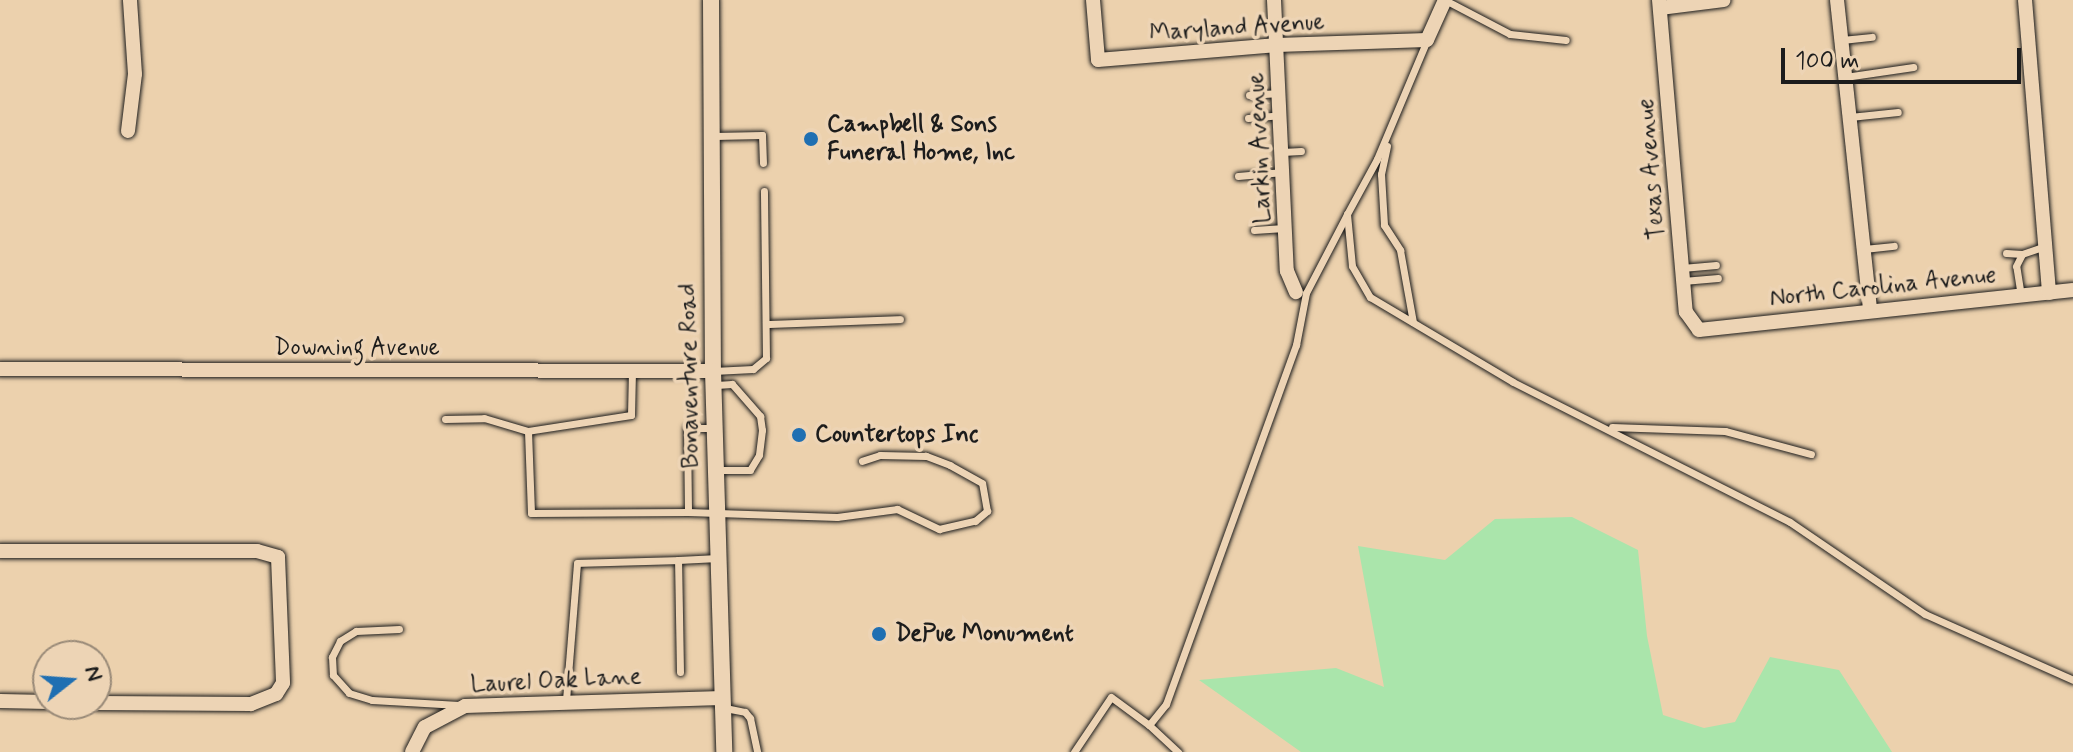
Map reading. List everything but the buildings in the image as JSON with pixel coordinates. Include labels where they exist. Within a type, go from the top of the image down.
[{"type":"street","points":[[128,131],[135,74],[130,0]]},
{"type":"street","name":"Bonaventure Road","points":[[711,0],[713,378],[724,752]]},
{"type":"street","name":"Maryland Avenue","points":[[1093,0],[1098,60],[1277,45],[1427,40]]},
{"type":"street","name":"Larkin Avenue","points":[[1274,0],[1287,271],[1296,292]]},
{"type":"street","points":[[1427,40],[1445,0]]},
{"type":"street","points":[[1659,4],[1724,0]]},
{"type":"street","points":[[1837,0],[1870,308]]},
{"type":"street","points":[[2025,0],[2049,293]]},
{"type":"street","name":"Texas Avenue","points":[[1659,4],[1686,312],[1699,330]]},
{"type":"street","name":"North Carolina Avenue","points":[[1699,330],[1870,308],[2073,290]]},
{"type":"street","name":"Downing Avenue","points":[[0,369],[632,371],[713,378]]},
{"type":"street","points":[[0,551],[257,551],[278,557],[283,683],[276,694],[251,704],[112,703]]},
{"type":"street","name":"Laurel Oak Lane","points":[[412,752],[425,727],[465,706],[566,700],[722,703]]},
{"type":"street","points":[[0,701],[32,702]]},
{"type":"lane","points":[[1445,0],[1510,34],[1566,40]]},
{"type":"lane","points":[[1842,40],[1872,37]]},
{"type":"lane","points":[[1149,725],[1166,704],[1296,345],[1306,293],[1389,132],[1427,40]]},
{"type":"lane","points":[[1845,77],[1913,67]]},
{"type":"lane","points":[[1249,95],[1279,93]]},
{"type":"lane","points":[[1850,117],[1898,112]]},
{"type":"lane","points":[[1248,118],[1281,115]]},
{"type":"lane","points":[[1389,132],[1381,174],[1383,213],[1400,250],[1413,322]]},
{"type":"lane","points":[[712,136],[762,135],[763,163]]},
{"type":"lane","points":[[1282,152],[1301,151]]},
{"type":"lane","points":[[1238,176],[1283,172]]},
{"type":"lane","points":[[713,378],[762,365],[766,324],[764,191]]},
{"type":"lane","points":[[1347,214],[1348,253],[1362,288],[1379,304],[1513,382],[1790,522],[1925,614],[2073,680]]},
{"type":"lane","points":[[1254,230],[1286,228]]},
{"type":"lane","points":[[1864,249],[1894,246]]},
{"type":"lane","points":[[2006,253],[2022,254],[2045,246]]},
{"type":"lane","points":[[2021,296],[2016,266],[2022,254]]},
{"type":"lane","points":[[1683,275],[1716,265]]},
{"type":"lane","points":[[1683,275],[1718,278]]},
{"type":"lane","points":[[766,324],[900,319]]},
{"type":"lane","points":[[445,419],[484,418],[528,431],[631,415],[632,371]]},
{"type":"lane","points":[[713,378],[732,384],[760,416],[762,430],[759,455],[750,470],[716,470]]},
{"type":"lane","points":[[1606,427],[1725,431],[1811,454]]},
{"type":"lane","points":[[688,512],[687,428],[715,428]]},
{"type":"lane","points":[[528,431],[531,513],[717,512],[837,517],[897,509],[939,529],[975,521],[987,511],[982,483],[950,465],[926,456],[880,455],[862,461]]},
{"type":"lane","points":[[566,700],[577,563],[718,558]]},
{"type":"lane","points":[[678,560],[680,672]]},
{"type":"lane","points":[[399,629],[356,631],[340,641],[332,657],[333,675],[349,693],[372,700],[465,706]]},
{"type":"lane","points":[[1074,752],[1111,697],[1149,725],[1178,752]]},
{"type":"lane","points":[[722,703],[745,712],[750,718],[757,752]]},
{"type":"green space","points":[[1572,517],[1638,550],[1647,636],[1663,715],[1704,728],[1735,722],[1770,657],[1839,670],[1892,752],[1301,752],[1199,680],[1336,668],[1384,687],[1358,546],[1445,560],[1495,519]]},
{"type":"place","name":"Campbell & Sons Funeral Home, Inc","points":[[811,139]]},
{"type":"place","name":"Countertops Inc","points":[[799,435]]},
{"type":"place","name":"DePue Monument","points":[[879,634]]}]
